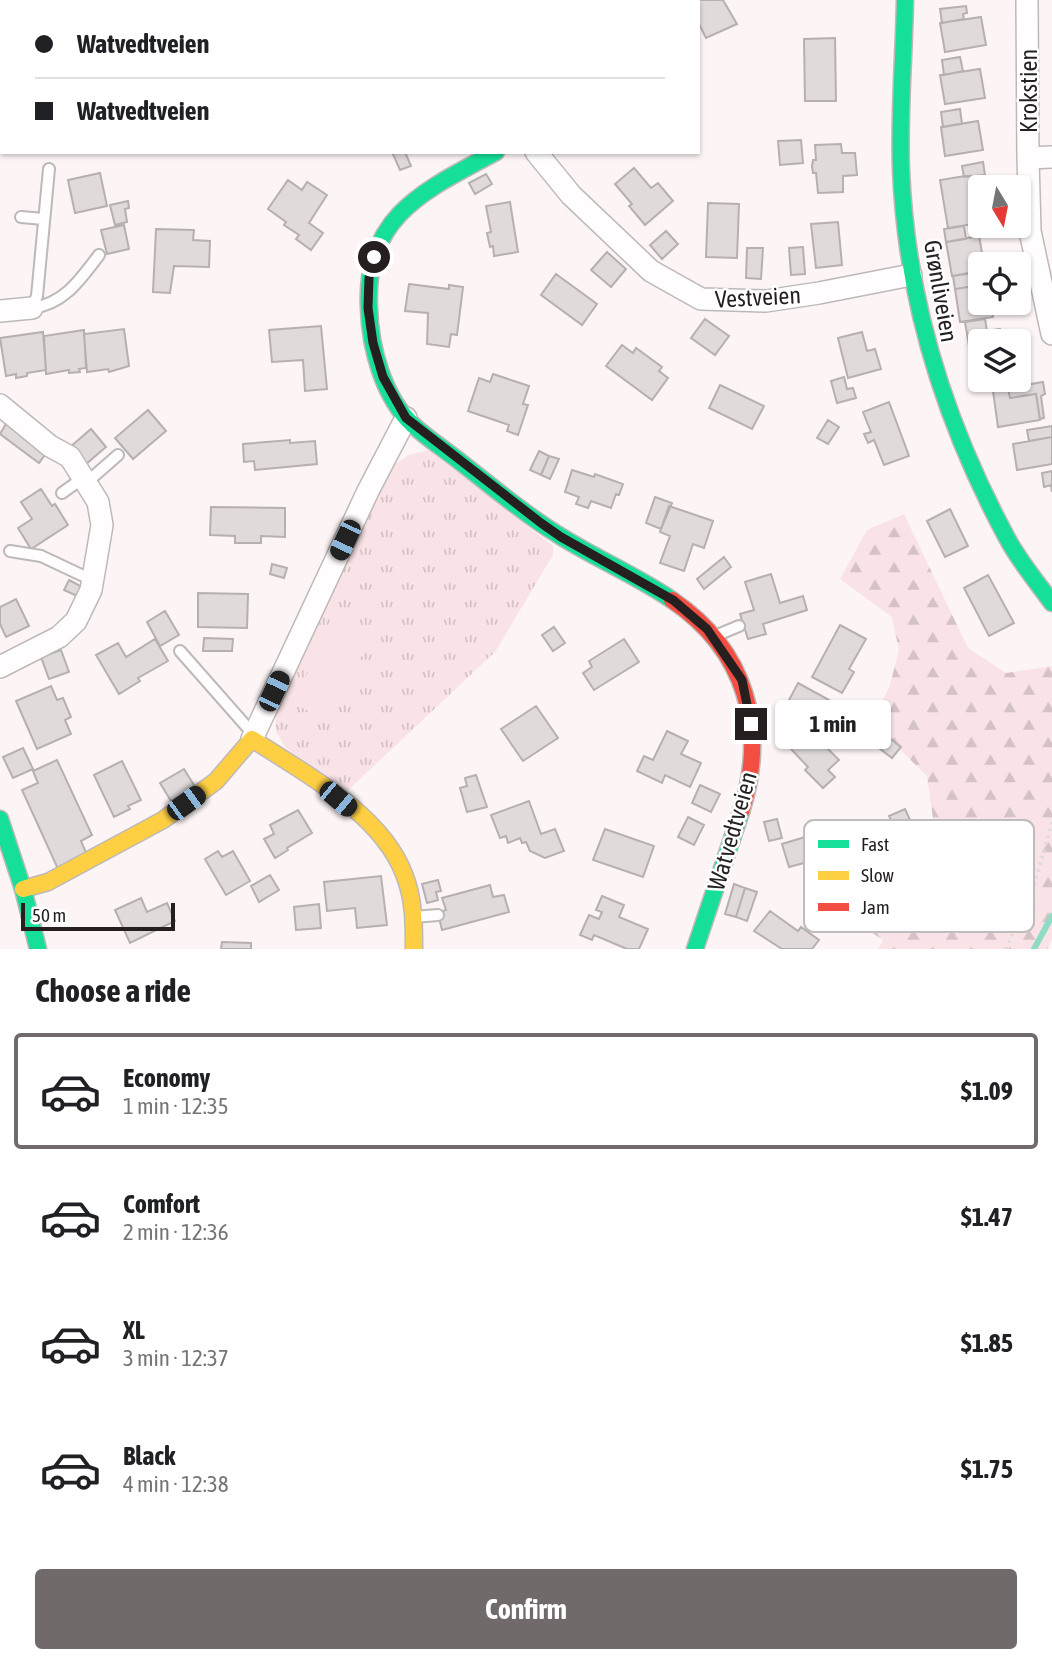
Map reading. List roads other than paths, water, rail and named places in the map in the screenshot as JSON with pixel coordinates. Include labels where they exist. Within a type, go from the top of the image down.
[{"type":"street","name":"Grønliveien","points":[[905,0],[901,169],[911,275],[931,360],[965,453],[1008,540],[1052,603]]},
{"type":"street","name":"Krokstien","points":[[1027,0],[1028,158],[1052,157]]},
{"type":"street","name":"Watvedtveien","points":[[492,154],[409,202],[390,222],[376,247],[369,278],[368,308],[373,343],[383,377],[406,418],[522,510],[561,537],[673,600],[707,629],[742,680],[751,724],[752,764],[749,786],[695,949]]},
{"type":"street","name":"Vestveien","points":[[538,154],[571,195],[651,271],[701,299],[766,301],[911,275]]},
{"type":"street","points":[[1028,158],[1030,231],[1052,334]]},
{"type":"street","points":[[0,311],[32,308]]},
{"type":"street","points":[[0,405],[51,446],[70,457],[98,502],[102,525],[92,580],[76,621],[59,636],[0,667]]},
{"type":"street","points":[[23,889],[48,882],[163,820],[216,781],[253,737],[368,491],[406,418]]},
{"type":"street","points":[[253,737],[321,784],[373,827],[401,864],[414,917],[415,949]]},
{"type":"street","points":[[0,819],[23,889],[38,949]]},
{"type":"lane","points":[[32,308],[37,296],[49,169]]},
{"type":"lane","points":[[22,217],[44,219]]},
{"type":"lane","points":[[32,308],[46,306],[63,297],[99,255]]},
{"type":"lane","points":[[62,493],[85,481],[118,455]]},
{"type":"lane","points":[[10,551],[41,556],[92,580]]},
{"type":"lane","points":[[713,637],[739,626]]},
{"type":"lane","points":[[180,651],[253,737]]},
{"type":"lane","points":[[414,917],[438,915]]},
{"type":"waterway","points":[[1034,949],[1052,916]]}]
